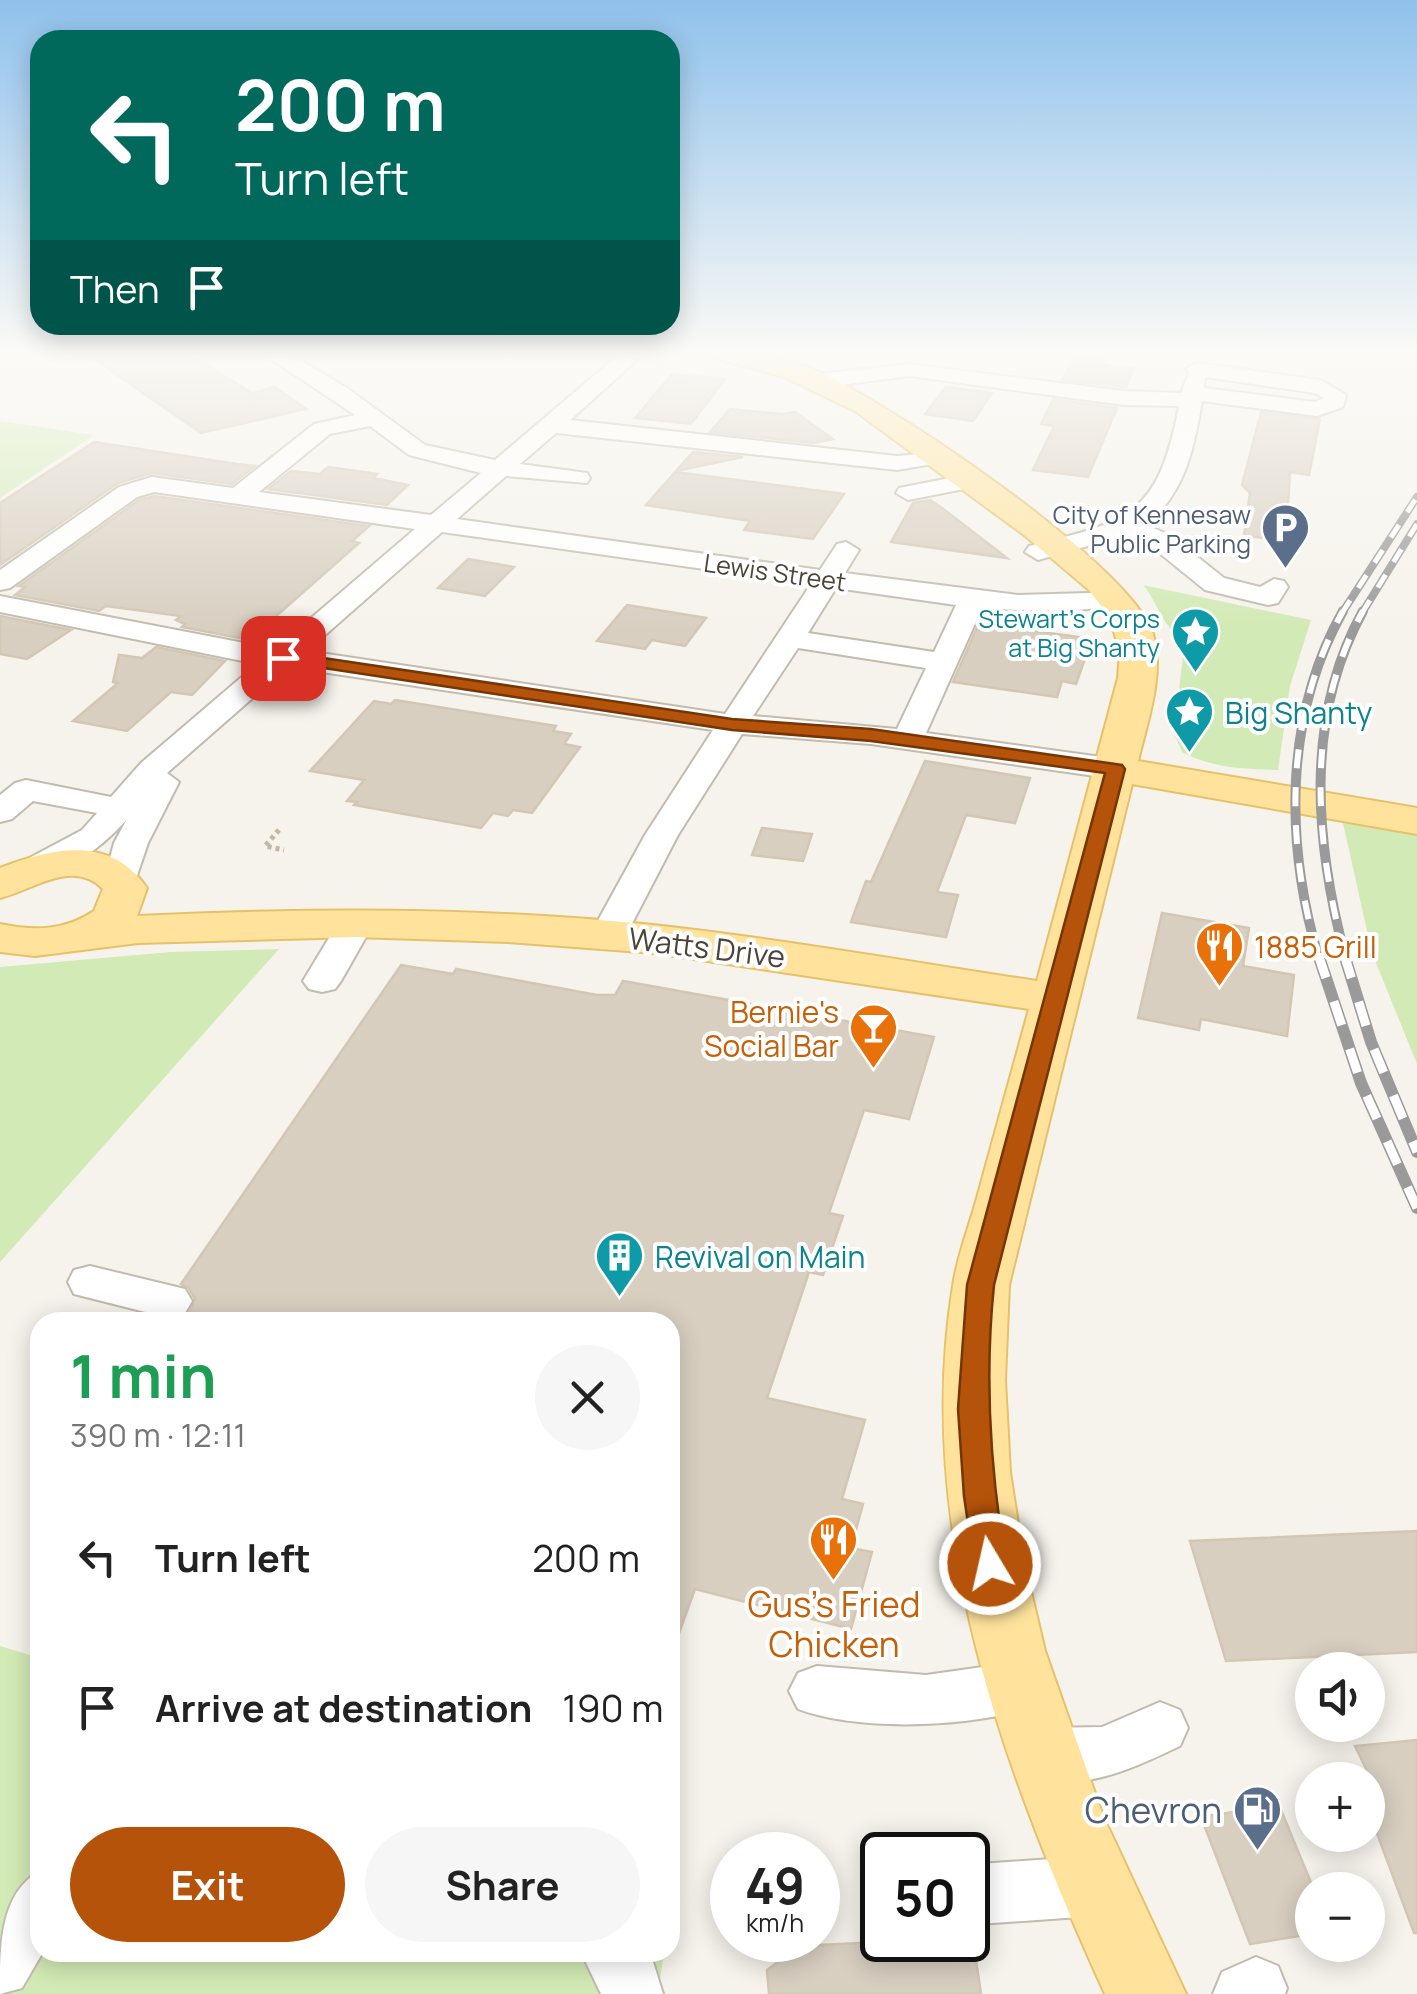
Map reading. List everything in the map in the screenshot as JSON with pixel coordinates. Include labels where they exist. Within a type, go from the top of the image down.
[{"type":"main road","points":[[914,444],[970,482],[1049,550],[1113,598],[1135,633],[1138,666],[1116,769],[981,1285],[972,1409],[979,1496],[1018,1687],[1040,1754],[1094,1886],[1146,1994]]},
{"type":"main road","points":[[1116,769],[1417,821]]},
{"type":"main road","name":"Watts Drive","points":[[16,878],[75,864],[110,872],[123,884],[171,906],[198,910],[608,935],[784,956],[1056,998]]},
{"type":"main road","points":[[70,940],[106,922],[118,911],[123,884]]},
{"type":"main road","name":"Watts Drive","points":[[5,941],[70,940],[138,929],[356,922]]},
{"type":"street","points":[[240,495],[303,444]]},
{"type":"street","points":[[409,444],[418,450],[500,468],[578,478]]},
{"type":"street","points":[[16,878],[94,837],[152,770],[528,444]]},
{"type":"street","points":[[723,444],[896,463],[936,458]]},
{"type":"street","points":[[1049,550],[1128,526],[1157,507],[1167,491],[1179,444]]},
{"type":"street","points":[[908,493],[970,482]]},
{"type":"street","name":"Lewis Street","points":[[0,582],[134,488],[168,485],[972,599],[1018,603],[1113,598]]},
{"type":"street","points":[[1128,526],[1161,541],[1215,584],[1268,597],[1274,587]]},
{"type":"street","points":[[683,560],[704,532]]},
{"type":"street","points":[[608,935],[631,867],[793,640],[846,550]]},
{"type":"street","points":[[927,593],[940,563]]},
{"type":"street","points":[[908,740],[972,599]]},
{"type":"street","points":[[0,604],[283,658],[649,718],[908,740],[1116,769]]},
{"type":"street","points":[[793,640],[942,662]]},
{"type":"street","points":[[123,884],[130,843],[184,746]]},
{"type":"street","points":[[0,812],[13,785],[120,808]]},
{"type":"street","points":[[322,981],[356,922]]},
{"type":"street","points":[[90,1282],[169,1301]]},
{"type":"street","points":[[817,1691],[926,1700],[1018,1687]]},
{"type":"street","points":[[1040,1754],[1105,1753],[1160,1728]]},
{"type":"street","points":[[990,1893],[1094,1886]]},
{"type":"street","points":[[0,1966],[30,1917]]},
{"type":"street","points":[[622,1962],[632,1994]]},
{"type":"path","points":[[279,830],[264,846],[284,850]]},
{"type":"green space","points":[[0,444],[80,444],[0,498]]},
{"type":"green space","points":[[1143,585],[1311,620],[1290,686],[1278,770],[1216,764],[1182,752],[1174,733],[1185,639],[1165,622]]},
{"type":"green space","points":[[1343,823],[1417,835],[1417,1064],[1372,953]]},
{"type":"green space","points":[[279,949],[0,1262],[0,967],[171,952]]},
{"type":"green space","points":[[0,1646],[30,1655],[30,1962],[663,1962],[658,1994],[0,1994]]},
{"type":"building","points":[[91,444],[255,466],[232,484],[152,473],[118,483],[0,565],[0,503]]},
{"type":"building","points":[[1045,444],[1102,444],[1088,477],[1033,470]]},
{"type":"building","points":[[1253,444],[1315,444],[1309,475],[1290,472],[1286,540],[1244,536],[1250,493],[1242,485]]},
{"type":"building","points":[[693,452],[743,457],[676,471]]},
{"type":"building","points":[[328,467],[377,474],[373,478],[408,485],[387,505],[268,489],[291,471],[320,474]]},
{"type":"building","points":[[675,472],[844,494],[813,539],[744,530],[750,521],[646,505]]},
{"type":"building","points":[[154,496],[369,526],[352,541],[359,543],[249,640],[182,627],[185,624],[176,620],[181,616],[106,606],[99,611],[15,595],[25,587],[19,586],[139,500]]},
{"type":"building","points":[[930,500],[1007,558],[891,542],[913,503]]},
{"type":"building","points":[[468,559],[514,567],[485,596],[438,588]]},
{"type":"building","points":[[627,605],[706,618],[685,646],[652,640],[645,649],[597,641]]},
{"type":"building","points":[[0,616],[71,630],[27,659],[0,654]]},
{"type":"building","points":[[979,623],[1092,639],[1076,684],[1062,681],[1057,697],[953,682]]},
{"type":"building","points":[[156,647],[225,661],[192,695],[171,692],[127,731],[73,721],[118,683],[113,682],[119,655],[142,658]]},
{"type":"building","points":[[395,700],[556,726],[553,731],[571,734],[564,744],[580,747],[532,813],[493,813],[481,828],[354,805],[357,802],[347,801],[364,780],[310,771],[374,701],[391,704]]},
{"type":"building","points":[[925,761],[1030,778],[1015,823],[966,815],[937,892],[958,895],[946,937],[851,922],[866,881],[871,882]]},
{"type":"building","points":[[762,828],[812,834],[803,861],[752,855]]},
{"type":"building","name":"1885 Grill","points":[[1162,913],[1249,928],[1243,966],[1294,975],[1287,1036],[1201,1019],[1199,1030],[1138,1018]]},
{"type":"building","name":"Revival on Main","points":[[401,965],[453,974],[456,969],[597,995],[615,995],[623,981],[934,1037],[909,1119],[864,1110],[829,1213],[843,1216],[823,1275],[809,1272],[767,1398],[865,1420],[842,1499],[863,1504],[851,1548],[872,1552],[851,1629],[695,1589],[680,1630],[680,1312],[189,1312],[195,1299],[188,1287],[181,1284]]},
{"type":"building","points":[[1417,1531],[1417,1652],[1295,1652],[1295,1658],[1226,1661],[1190,1541]]},
{"type":"building","points":[[1417,1740],[1417,1933],[1384,1852],[1385,1762],[1363,1762],[1355,1746]]},
{"type":"building","name":"Chevron","points":[[1279,1805],[1295,1852],[1307,1872],[1295,1872],[1295,1937],[1250,1944],[1201,1817]]},
{"type":"building","points":[[860,1943],[860,1962],[976,1962],[981,1994],[769,1994],[767,1970],[778,1962],[840,1962],[840,1944]]},
{"type":"railway","points":[[1342,613],[1417,497]]},
{"type":"railway","points":[[1362,613],[1417,524]]},
{"type":"railway","points":[[1318,956],[1300,869],[1296,780],[1300,736],[1310,693],[1342,613]]},
{"type":"railway","points":[[1345,956],[1322,825],[1323,737],[1344,652],[1362,613]]},
{"type":"railway","points":[[1318,954],[1361,1083],[1417,1208]]},
{"type":"railway","points":[[1344,954],[1371,1042],[1417,1152]]},
{"type":"place","name":"City of Kennesaw Public Parking","points":[[1286,570]]},
{"type":"place","name":"Stewart's Corps at Big Shanty","points":[[1195,674]]},
{"type":"place","name":"Big Shanty","points":[[1190,754]]},
{"type":"place","name":"1885 Grill","points":[[1219,988]]},
{"type":"place","name":"Bernie's Social Bar","points":[[874,1070]]},
{"type":"place","name":"Revival on Main","points":[[620,1298]]},
{"type":"place","name":"Gus's Fried Chicken","points":[[834,1582]]},
{"type":"place","name":"Chevron","points":[[1257,1852]]},
{"type":"route","points":[[283,658],[732,724],[871,735],[1116,769],[981,1285],[972,1409],[979,1496],[990,1564]]}]
